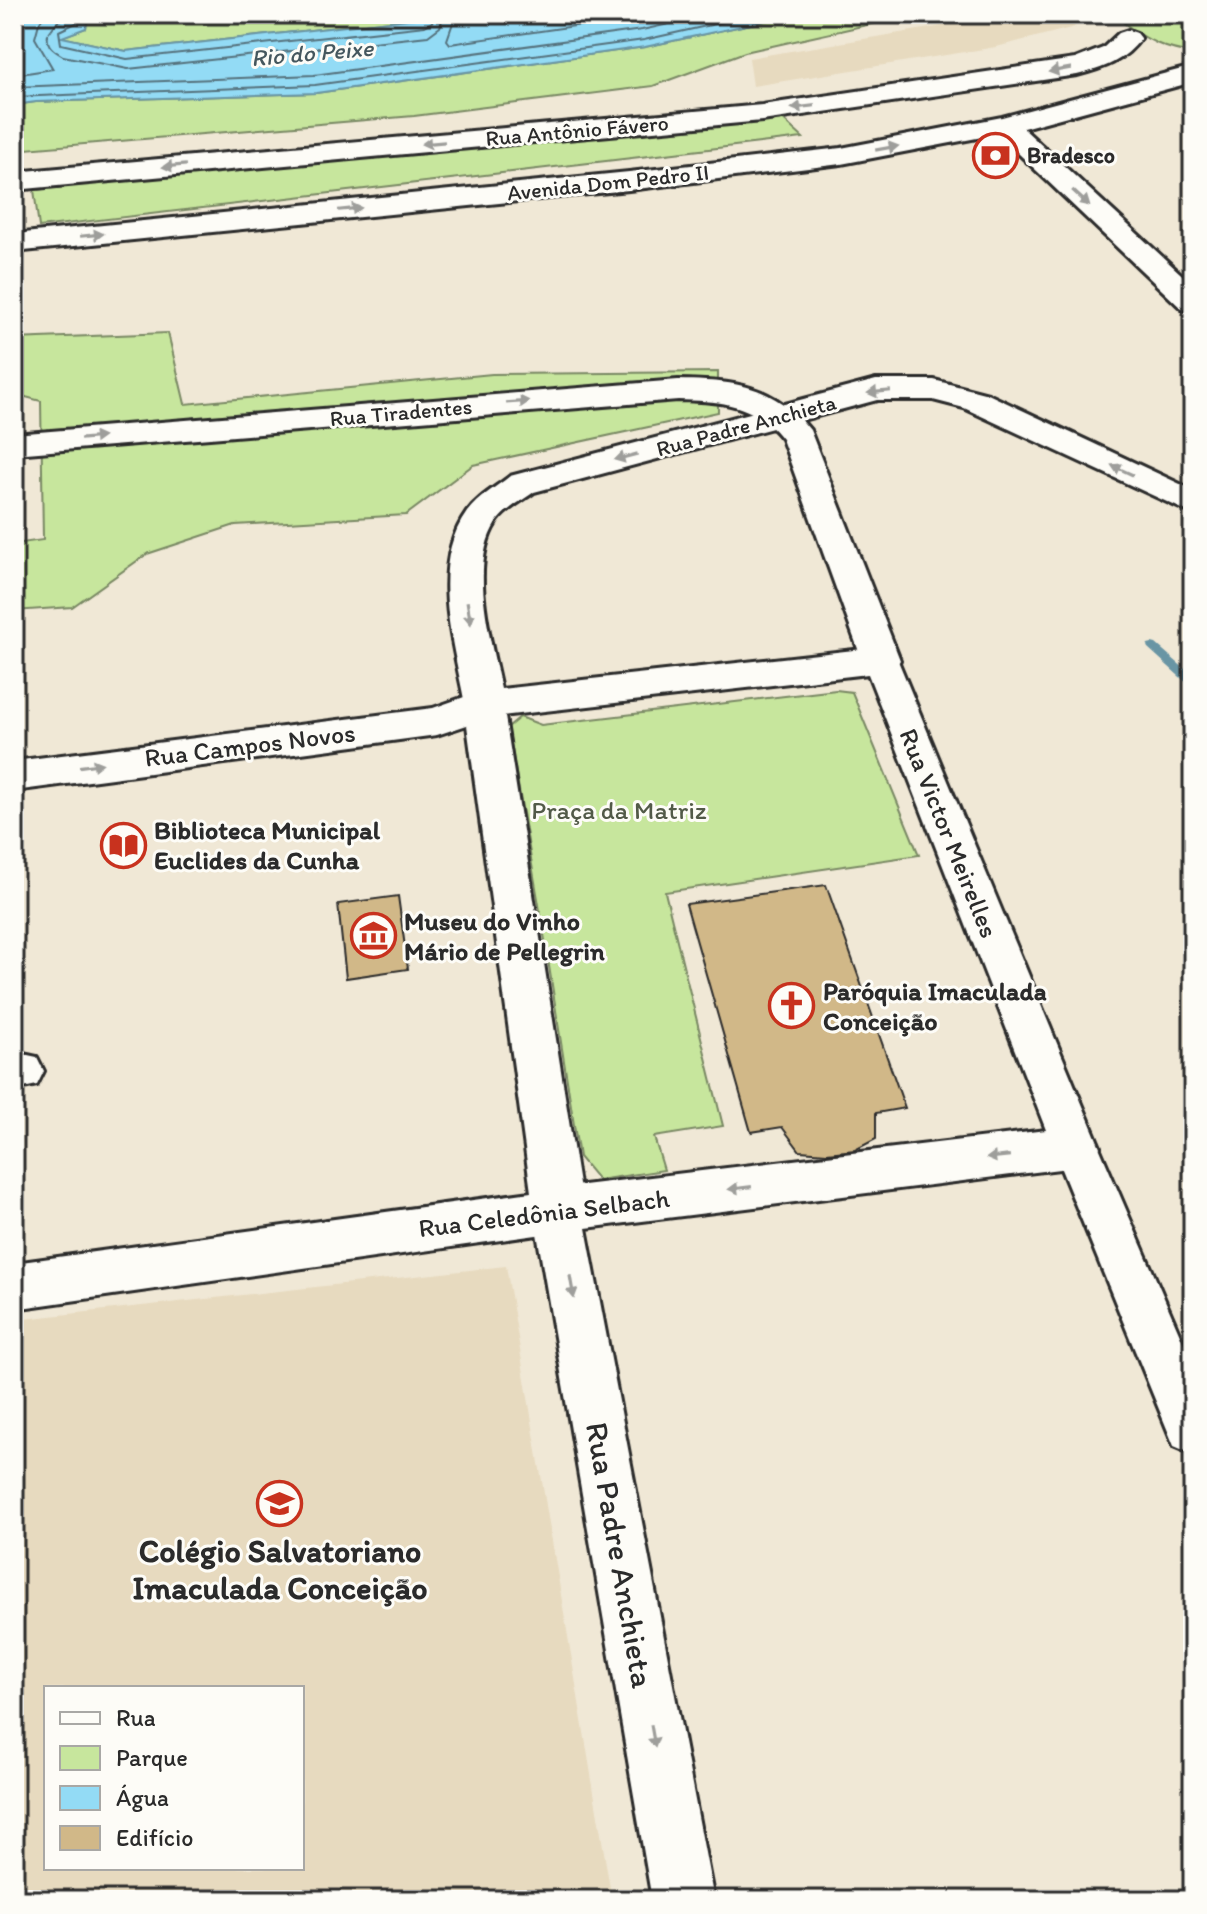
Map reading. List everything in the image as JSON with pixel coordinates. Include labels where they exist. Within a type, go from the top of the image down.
[{"type":"main road","points":[[1103,60],[1121,49],[1160,57]]},
{"type":"main road","name":"Avenida Dom Pedro II","points":[[14,243],[826,158],[1004,125],[1137,88],[1160,57]]},
{"type":"main road","points":[[1103,60],[1131,67],[1141,83],[1137,88]]},
{"type":"main road","name":"Rua Antônio Fávero","points":[[14,181],[762,113],[1006,78],[1103,60]]},
{"type":"main road","points":[[1004,125],[1193,302]]},
{"type":"main road","name":"Rua Tiradentes","points":[[14,444],[678,390],[717,391],[750,397],[783,415]]},
{"type":"main road","name":"Rua Padre Anchieta","points":[[683,1900],[558,1210],[465,587],[466,547],[480,518],[522,484],[876,390],[934,390],[976,401],[1193,503]]},
{"type":"main road","name":"Rua Victor Meirelles","points":[[783,415],[798,437],[881,660],[1076,1147],[1193,1428]]},
{"type":"main road","name":"Rua Campos Novos","points":[[14,776],[437,721],[484,704],[881,660]]},
{"type":"main road","name":"Rua Campos Novos","points":[[14,748],[433,696],[484,704]]},
{"type":"main road","name":"Rua Celedônia Selbach","points":[[14,1286],[558,1210],[1076,1147]]},
{"type":"shaded area","points":[[1015,14],[1061,14],[1075,27],[996,47],[753,86],[749,58]]},
{"type":"shaded area","name":"Colégio Salvatoriano Imaculada Conceição","points":[[506,1266],[612,1900],[14,1900],[14,1320]]},
{"type":"green space","points":[[100,14],[452,14],[126,51],[61,37],[86,28],[88,17]]},
{"type":"green space","points":[[797,14],[932,14],[889,20],[745,52],[653,86],[414,116],[14,150],[14,105],[316,93],[645,47]]},
{"type":"green space","points":[[1133,14],[1193,14],[1193,53],[1165,47],[1140,34],[1124,23]]},
{"type":"green space","points":[[778,115],[803,138],[39,227],[34,190]]},
{"type":"green space","points":[[168,333],[185,404],[492,374],[718,372],[718,412],[473,465],[406,515],[235,525],[147,554],[72,607],[14,611],[14,544],[43,540],[41,401],[14,394],[14,339]]},
{"type":"green space","name":"Praça da Matriz","points":[[836,690],[852,692],[919,855],[665,892],[723,1126],[654,1137],[664,1170],[598,1180],[579,1157],[508,727],[520,717],[541,725]]},
{"type":"water","name":"Rio do Peixe","points":[[14,14],[100,14],[88,17],[86,28],[62,37],[126,51],[452,14],[797,14],[645,47],[316,93],[14,105]]},
{"type":"building","name":"Paróquia Imaculada Conceição","points":[[826,885],[905,1108],[876,1113],[876,1139],[855,1150],[827,1153],[800,1151],[782,1127],[751,1132],[686,904]]},
{"type":"building","name":"Museu do Vinho Mário de Pellegrin","points":[[398,896],[408,969],[346,978],[338,904]]},
{"type":"waterway","points":[[1152,646],[1193,682]]},
{"type":"place","name":"Bradesco","points":[[996,155]]},
{"type":"place","name":"Biblioteca Municipal Euclides da Cunha","points":[[123,845]]},
{"type":"place","name":"Museu do Vinho Mário de Pellegrin","points":[[373,936]]},
{"type":"place","name":"Paróquia Imaculada Conceição","points":[[792,1006]]},
{"type":"place","name":"Colégio Salvatoriano Imaculada Conceição","points":[[280,1504]]}]
